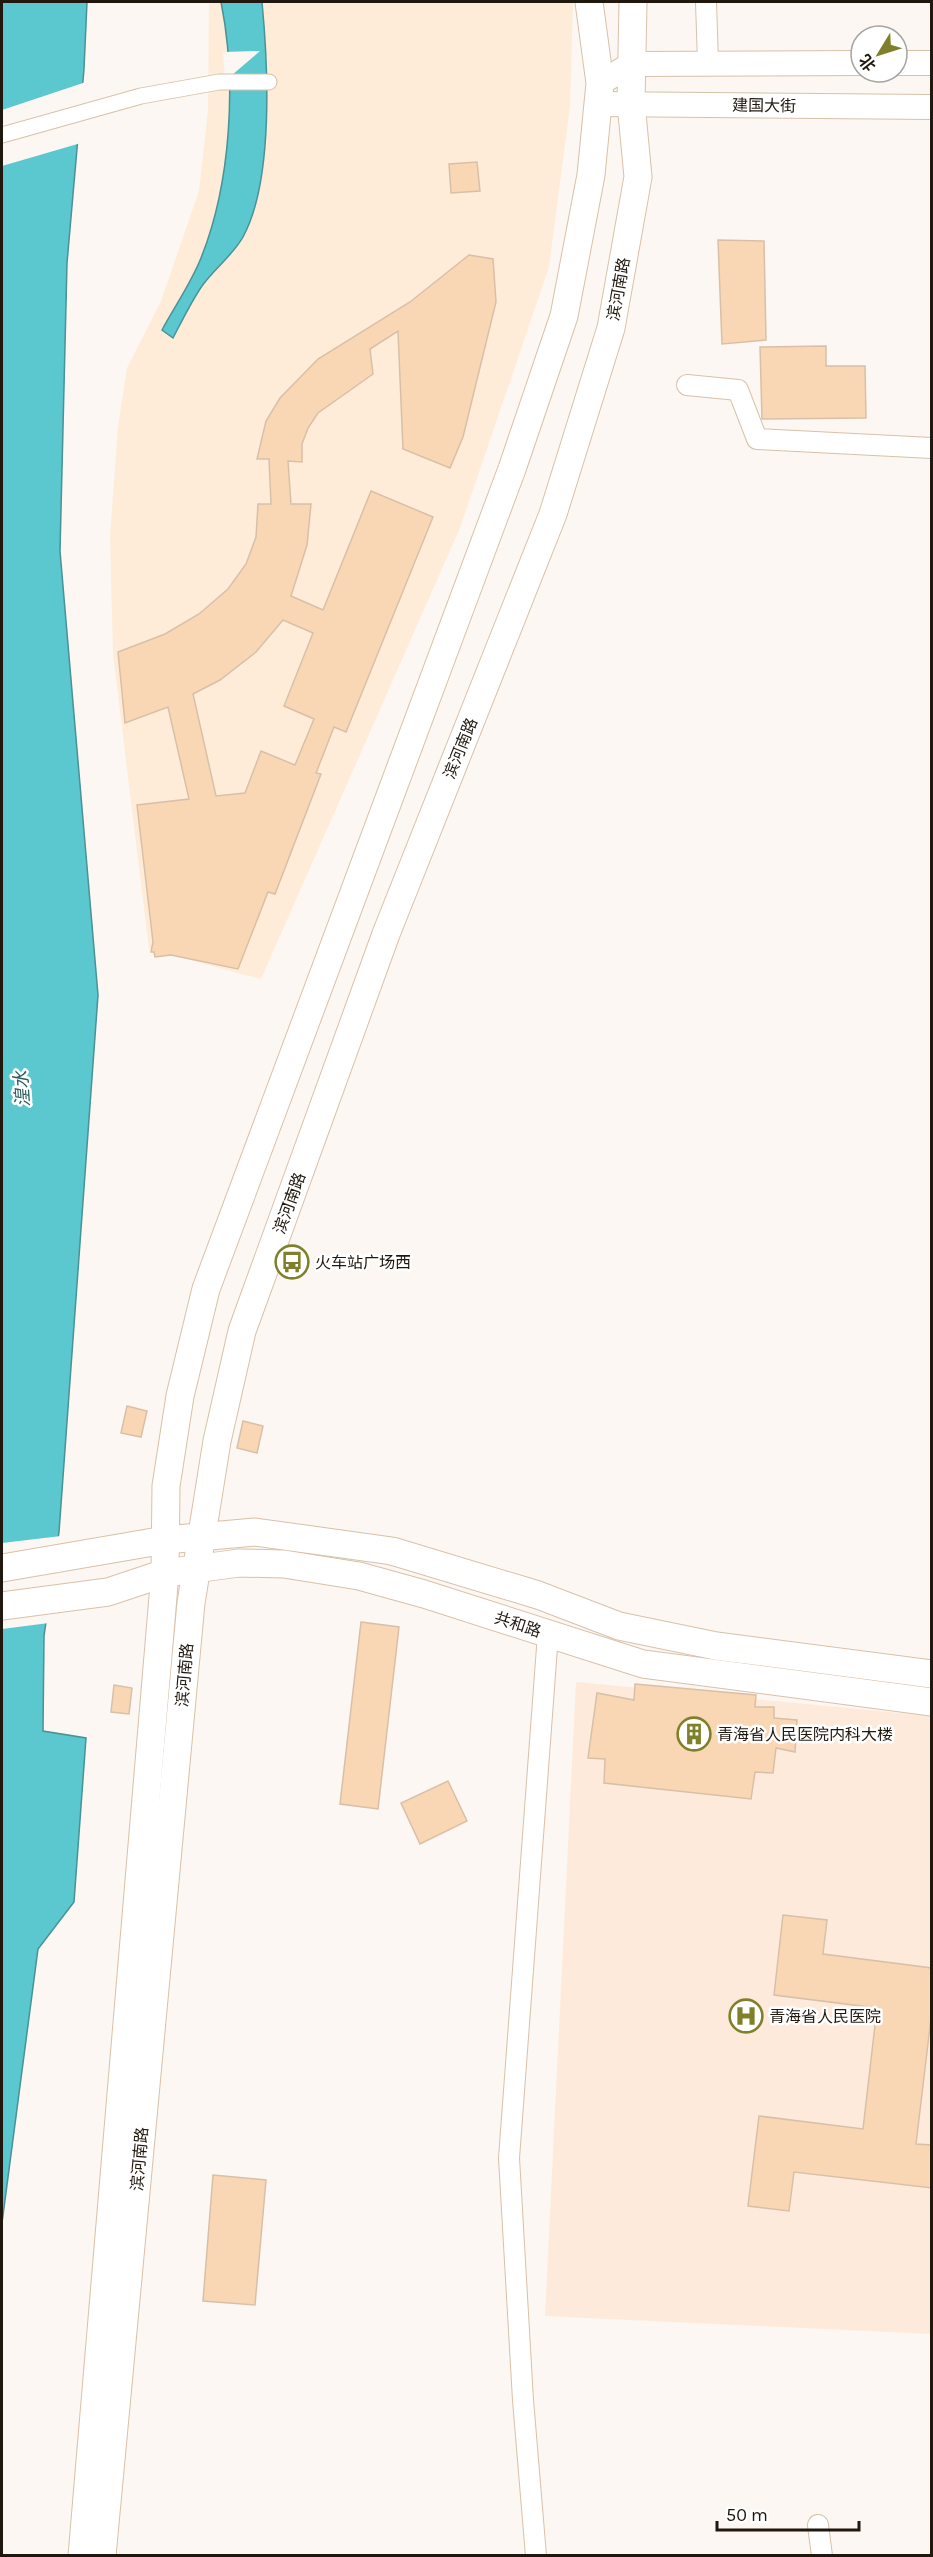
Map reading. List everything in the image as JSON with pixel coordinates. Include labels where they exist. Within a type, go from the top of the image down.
[{"type":"main road","points":[[82,2556],[165,1573],[166,1486],[180,1396],[206,1289],[512,469],[564,316],[591,175],[599,93],[589,2]]},
{"type":"main road","name":"滨河南路","points":[[102,2556],[195,1569],[217,1441],[242,1330],[386,934],[553,514],[612,328],[638,177],[631,103],[633,2]]},
{"type":"main road","name":"共和路","points":[[2,1568],[165,1540],[255,1532],[392,1551],[538,1595],[618,1626],[716,1646],[932,1674]]},
{"type":"main road","name":"共和路","points":[[2,1606],[108,1592],[165,1573],[239,1563],[284,1564],[359,1576],[643,1664],[932,1702]]},
{"type":"street","points":[[706,2],[708,63]]},
{"type":"street","points":[[599,93],[632,64],[849,63]]},
{"type":"street","points":[[909,63],[932,63]]},
{"type":"street","points":[[2,135],[141,96],[219,82],[269,82]]},
{"type":"street","name":"建国大街","points":[[599,93],[631,103],[932,107]]},
{"type":"street","points":[[687,385],[738,390],[757,440],[932,448]]},
{"type":"street","points":[[536,2556],[523,2400],[509,2158],[548,1634]]},
{"type":"street","points":[[818,2524],[822,2556]]},
{"type":"shaded area","points":[[209,2],[573,2],[570,106],[549,267],[460,528],[261,979],[149,949],[113,654],[110,537],[118,427],[127,368],[161,301],[199,191],[208,110]]},
{"type":"shaded area","name":"青海省人民医院","points":[[576,1682],[931,1716],[931,2334],[545,2316]]},
{"type":"water","name":"湟水","points":[[2,2],[87,2],[84,69],[67,263],[60,551],[98,995],[59,1532],[44,1636],[43,1731],[86,1738],[74,1902],[38,1949],[2,2223]]},
{"type":"water","points":[[221,2],[262,2],[267,89],[260,185],[253,213],[243,237],[202,286],[173,338],[162,330],[201,258],[211,229],[225,165],[230,98],[226,33]]},
{"type":"pier","points":[[260,51],[225,81],[223,52]]},
{"type":"pier","points":[[86,82],[81,143],[2,166],[2,110]]},
{"type":"pier","points":[[61,1536],[49,1623],[2,1629],[2,1543]]},
{"type":"building","points":[[477,162],[480,191],[451,193],[449,164]]},
{"type":"building","points":[[718,240],[764,241],[766,340],[722,344]]},
{"type":"building","points":[[469,255],[493,259],[496,302],[463,437],[450,468],[403,449],[398,331],[370,349],[373,374],[318,413],[308,428],[302,444],[302,462],[288,461],[291,504],[311,504],[307,545],[291,596],[323,610],[371,491],[433,517],[346,732],[334,727],[316,773],[321,774],[275,894],[268,892],[238,969],[171,955],[155,957],[154,952],[151,952],[153,942],[137,805],[189,799],[168,707],[125,723],[118,652],[165,634],[199,614],[228,589],[246,564],[256,537],[258,504],[271,504],[269,459],[257,459],[266,421],[280,398],[318,359],[410,302]],"holes":[[[283,620],[313,633],[284,706],[314,719],[295,765],[261,751],[245,793],[216,796],[193,694],[220,680],[256,652]]]},
{"type":"building","points":[[826,346],[826,366],[865,366],[866,418],[762,419],[760,347]]},
{"type":"building","points":[[127,1406],[147,1411],[141,1437],[121,1433]]},
{"type":"building","points":[[243,1421],[263,1426],[257,1453],[237,1448]]},
{"type":"building","points":[[361,1622],[399,1627],[378,1809],[340,1804]]},
{"type":"building","name":"青海省人民医院内科大楼","points":[[635,1684],[756,1695],[755,1707],[774,1707],[774,1718],[797,1720],[795,1752],[776,1748],[773,1773],[755,1772],[751,1799],[604,1783],[605,1759],[588,1758],[597,1693],[634,1700]]},
{"type":"building","points":[[114,1685],[132,1688],[129,1714],[111,1712]]},
{"type":"building","points":[[448,1781],[467,1821],[420,1844],[401,1803]]},
{"type":"building","points":[[783,1915],[827,1920],[823,1954],[932,1968],[932,2010],[916,2144],[932,2145],[932,2188],[794,2172],[789,2211],[748,2206],[759,2116],[863,2129],[877,2008],[774,1995]]},
{"type":"building","points":[[213,2175],[266,2180],[255,2305],[203,2301]]},
{"type":"place","name":"火车站广场西","points":[[292,1262]]},
{"type":"place","name":"青海省人民医院内科大楼","points":[[694,1734]]},
{"type":"place","name":"青海省人民医院","points":[[746,2016]]}]
